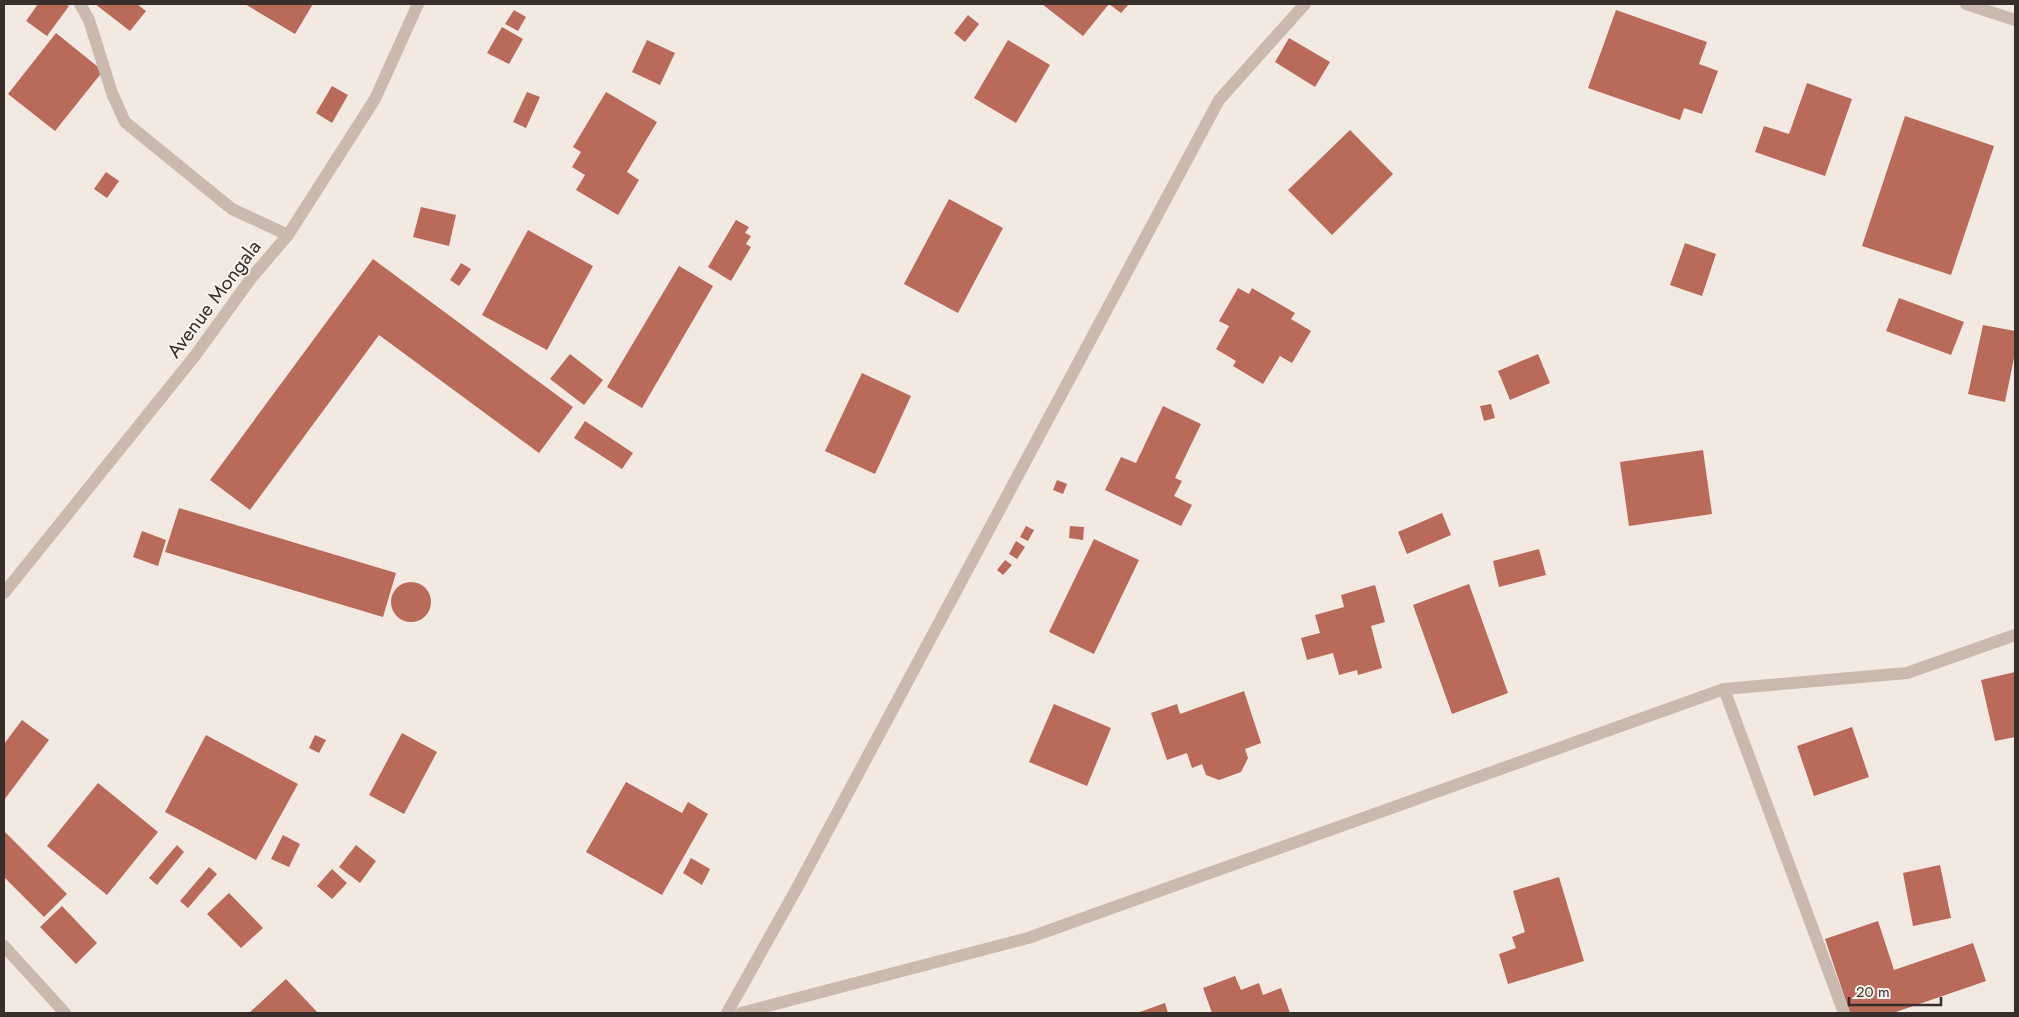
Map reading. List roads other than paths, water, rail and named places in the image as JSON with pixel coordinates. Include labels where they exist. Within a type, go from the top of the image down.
[{"type":"street","points":[[80,4],[90,20],[112,92],[125,122],[232,209],[288,235]]},
{"type":"street","name":"Avenue Mongala","points":[[4,593],[194,357],[252,277],[288,235],[376,99],[418,4]]},
{"type":"street","points":[[727,1013],[797,888],[1219,100],[1305,4]]},
{"type":"street","points":[[1966,4],[2015,20]]},
{"type":"street","points":[[742,1013],[1028,938],[1724,689],[1908,672],[2015,635]]},
{"type":"street","points":[[1724,689],[1844,1013]]},
{"type":"street","points":[[4,946],[65,1013]]}]
